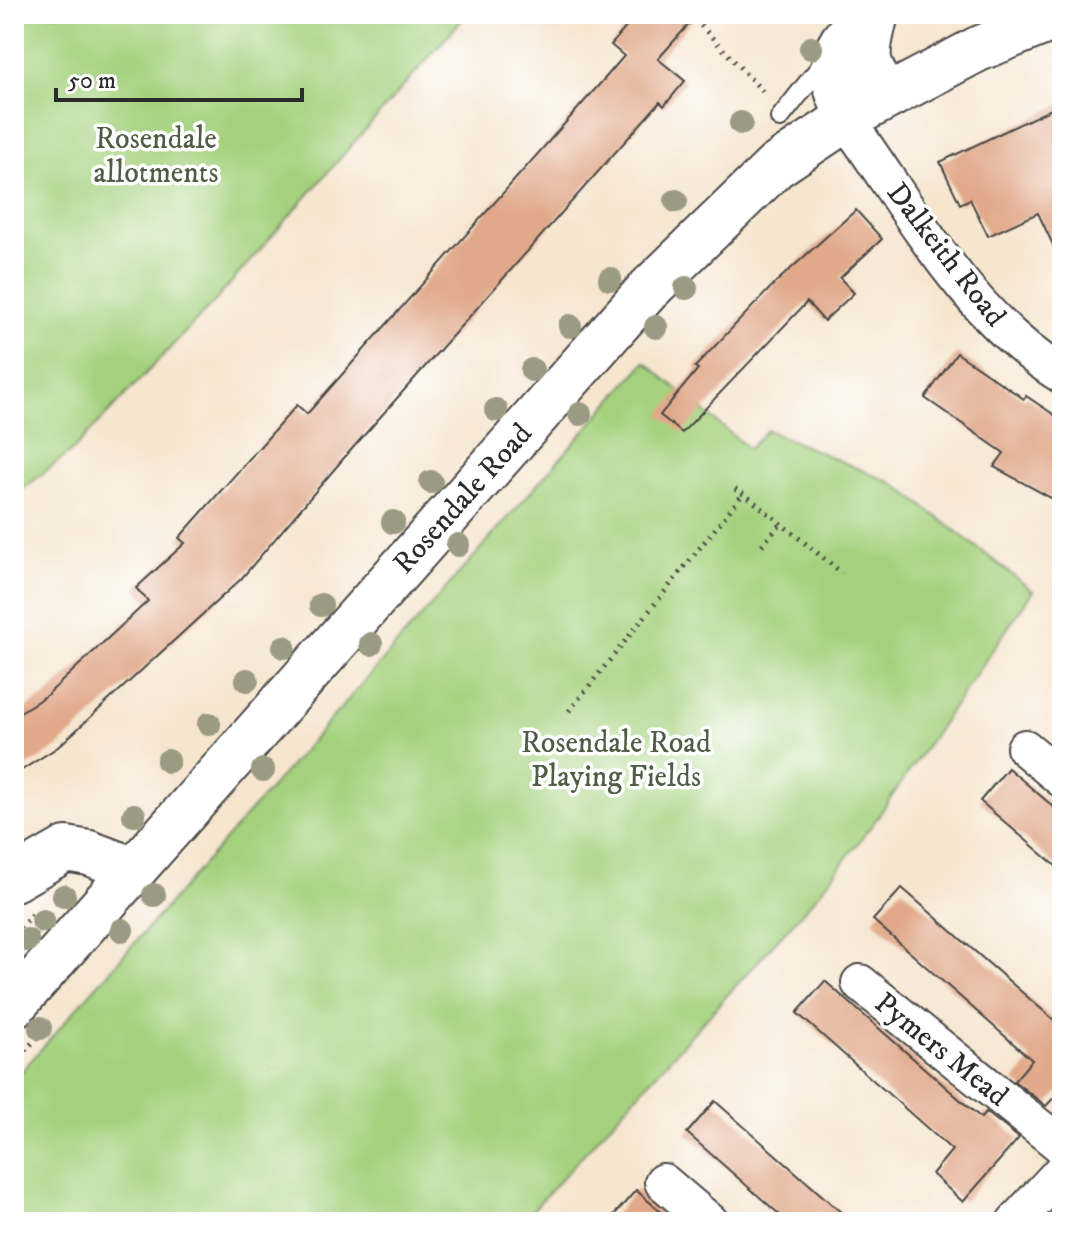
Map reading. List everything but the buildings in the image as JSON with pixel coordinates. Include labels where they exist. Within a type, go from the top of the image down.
[{"type":"street","points":[[849,117],[833,84],[833,66],[839,46],[856,24],[875,14]]},
{"type":"street","points":[[875,14],[868,63],[887,96]]},
{"type":"street","name":"Rosendale Road","points":[[18,993],[647,291],[776,166],[849,117],[887,96],[978,49],[1062,15]]},
{"type":"street","name":"Dalkeith Road","points":[[849,117],[859,138],[970,294],[1003,330],[1062,375]]},
{"type":"street","points":[[1025,748],[1062,779]]},
{"type":"street","points":[[14,879],[66,849],[89,853],[132,869]]},
{"type":"street","name":"Pymers Mead","points":[[860,983],[1062,1146]]},
{"type":"street","points":[[1015,1222],[1062,1171]]},
{"type":"street","points":[[663,1182],[710,1222]]},
{"type":"lane","points":[[782,115],[839,46]]},
{"type":"path","points":[[690,14],[782,115]]},
{"type":"path","points":[[735,489],[842,573]]},
{"type":"path","points":[[569,711],[743,494]]},
{"type":"path","points":[[762,545],[781,524]]},
{"type":"green space","name":"Rosendale allotments","points":[[14,14],[467,14],[214,302],[74,449],[14,496]]},
{"type":"green space","name":"Rosendale Road Playing Fields","points":[[645,362],[749,449],[767,430],[895,484],[1033,591],[875,821],[816,897],[522,1222],[14,1222],[14,1080]]}]
